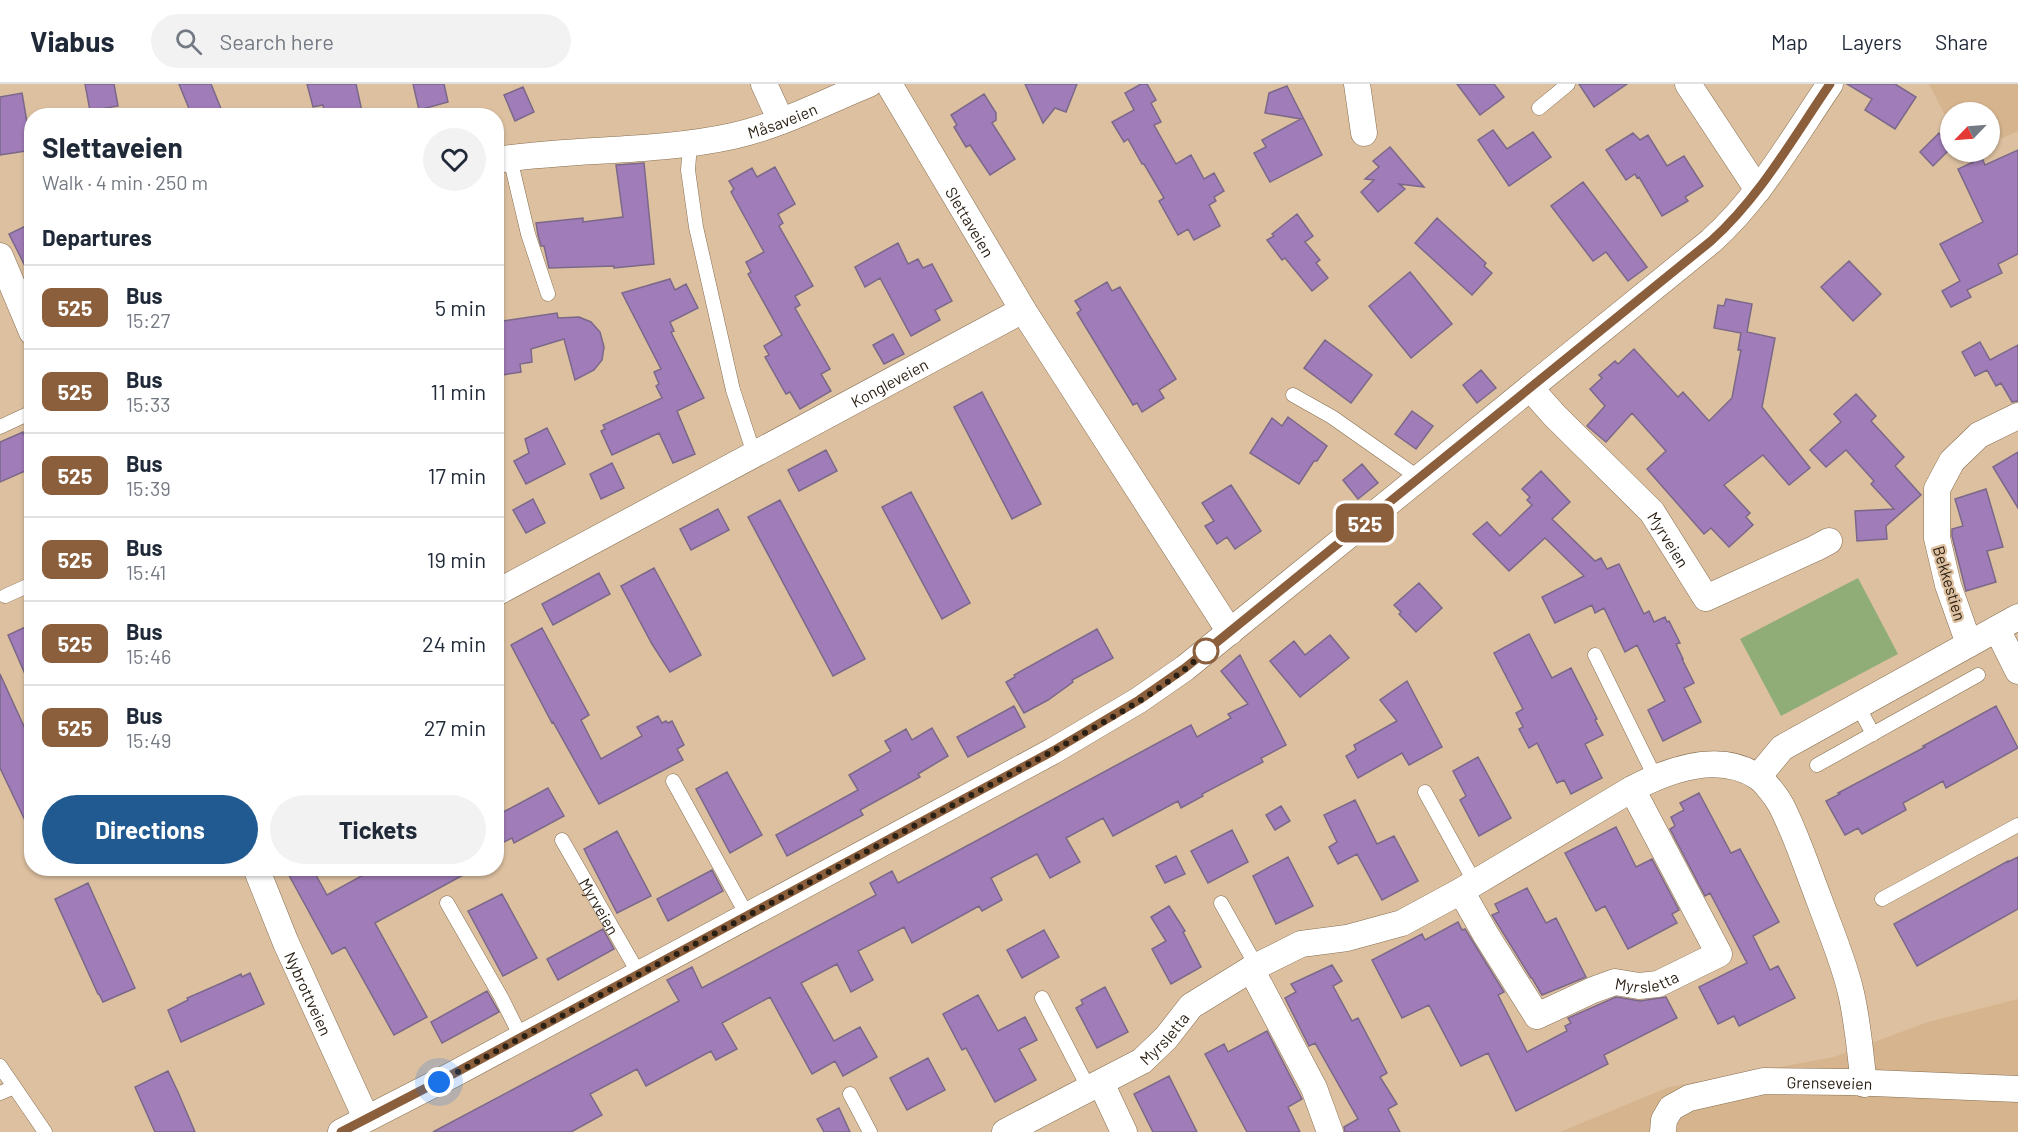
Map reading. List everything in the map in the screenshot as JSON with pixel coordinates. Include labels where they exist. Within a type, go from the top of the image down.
[{"type":"street","points":[[764,84],[781,120]]},
{"type":"street","name":"Måsaveien","points":[[504,159],[565,152],[690,144],[735,136],[869,84]]},
{"type":"street","name":"Slettaveien","points":[[889,84],[1023,310],[1230,632]]},
{"type":"street","points":[[1357,84],[1364,132]]},
{"type":"street","points":[[1688,84],[1758,190]]},
{"type":"street","points":[[341,1132],[445,1079],[1093,728],[1168,681],[1711,241],[1735,218],[1758,190],[1830,84]]},
{"type":"street","points":[[0,256],[24,309]]},
{"type":"street","name":"Kongleveien","points":[[504,589],[1023,310]]},
{"type":"street","name":"Myrveien","points":[[1530,388],[1555,416],[1652,512],[1706,598],[1829,541]]},
{"type":"street","name":"Bekkestien","points":[[1969,644],[1948,585],[1936,538],[1937,489],[1952,461],[1979,435],[2018,416]]},
{"type":"street","name":"Bekkestien","points":[[1758,777],[1782,748],[2007,623],[2018,670]]},
{"type":"street","name":"Myrsletta","points":[[1005,1132],[1142,1061],[1166,1038],[1191,1006],[1254,968],[1301,944],[1347,938],[1402,923],[1468,887],[1632,789],[1655,777],[1679,769],[1704,765],[1733,766],[1758,777],[1780,803],[1846,975],[1858,1032],[1864,1084]]},
{"type":"street","name":"Myrsletta","points":[[1468,887],[1486,935],[1537,1016],[1615,982],[1640,986],[1658,984],[1719,954],[1632,789]]},
{"type":"street","name":"Nybrottveien","points":[[259,876],[286,944],[366,1118]]},
{"type":"street","points":[[1254,968],[1314,1088],[1330,1132]]},
{"type":"street","name":"Grenseveien","points":[[1663,1132],[1664,1120],[1671,1108],[1689,1098],[1764,1082],[2018,1089]]},
{"type":"street","points":[[1095,1086],[1124,1132]]},
{"type":"lane","points":[[1539,108],[1568,84]]},
{"type":"lane","points":[[690,144],[688,170],[696,227],[733,390],[754,454]]},
{"type":"lane","name":"Måsaveien","points":[[504,162],[548,294]]},
{"type":"lane","points":[[1293,395],[1332,417],[1419,478]]},
{"type":"lane","points":[[0,427],[24,416]]},
{"type":"lane","points":[[5,596],[24,588]]},
{"type":"lane","points":[[1595,655],[1655,777]]},
{"type":"lane","points":[[1816,765],[1978,675]]},
{"type":"lane","points":[[1858,706],[1874,734]]},
{"type":"lane","points":[[673,781],[747,915]]},
{"type":"lane","name":"Myrsletta","points":[[1425,792],[1468,887]]},
{"type":"lane","points":[[1882,899],[2018,825]]},
{"type":"lane","name":"Myrveien","points":[[562,840],[639,974]]},
{"type":"lane","points":[[447,903],[501,997],[521,1037]]},
{"type":"lane","points":[[1221,903],[1254,968]]},
{"type":"lane","points":[[1042,998],[1095,1086]]},
{"type":"lane","points":[[0,1066],[45,1132]]},
{"type":"lane","points":[[0,1093],[14,1087]]},
{"type":"lane","points":[[850,1094],[870,1132]]},
{"type":"shaded area","points":[[1929,84],[2018,84],[2018,131],[2000,139],[2000,102],[1940,102],[1940,105]]},
{"type":"shaded area","points":[[2018,999],[2018,1132],[1560,1132],[1669,1087],[1834,1057],[1928,1022]]},
{"type":"green space","points":[[1858,578],[1898,654],[1781,716],[1740,639]]},
{"type":"building","points":[[85,84],[114,84],[118,106],[89,108]]},
{"type":"building","points":[[179,84],[211,84],[221,108],[189,108]]},
{"type":"building","points":[[307,84],[356,84],[361,108],[324,108],[323,105],[313,107]]},
{"type":"building","points":[[413,84],[444,84],[448,102],[419,108]]},
{"type":"building","points":[[1025,84],[1077,84],[1066,112],[1055,108],[1043,123]]},
{"type":"building","points":[[1141,84],[1147,84],[1156,100],[1151,103],[1161,122],[1154,125],[1176,164],[1191,155],[1204,179],[1214,173],[1224,191],[1214,197],[1216,201],[1209,205],[1220,226],[1194,240],[1188,229],[1178,235],[1159,201],[1164,198],[1128,139],[1124,142],[1112,122],[1134,110],[1125,93]]},
{"type":"building","points":[[1457,84],[1494,84],[1504,97],[1480,115]]},
{"type":"building","points":[[1579,84],[1627,84],[1594,107]]},
{"type":"building","points":[[1847,84],[1895,84],[1916,97],[1895,129],[1865,110],[1872,99]]},
{"type":"building","points":[[1287,86],[1322,155],[1270,182],[1254,153],[1266,147],[1262,140],[1301,119],[1265,113],[1269,93]]},
{"type":"building","points":[[523,87],[534,112],[515,121],[504,95]]},
{"type":"building","points":[[22,93],[25,108],[24,151],[0,155],[0,97]]},
{"type":"building","points":[[984,94],[996,113],[996,120],[992,123],[1015,159],[990,175],[970,145],[966,147],[954,127],[957,125],[951,115]]},
{"type":"building","points":[[1493,130],[1507,149],[1533,132],[1551,157],[1509,186],[1478,140]]},
{"type":"building","points":[[1633,133],[1640,140],[1648,135],[1667,166],[1684,156],[1703,186],[1685,197],[1688,201],[1662,216],[1639,177],[1637,178],[1635,174],[1626,180],[1606,150]]},
{"type":"building","points":[[1939,133],[1940,159],[1933,166],[1920,152]]},
{"type":"building","points":[[1390,147],[1424,187],[1399,184],[1405,189],[1378,212],[1361,192],[1374,180],[1365,179],[1379,167],[1373,161]]},
{"type":"building","points":[[2018,150],[2018,254],[1998,264],[2002,273],[1967,290],[1971,297],[1951,307],[1942,291],[1960,281],[1940,244],[1983,222],[1958,169],[1973,162],[1984,162],[1985,165],[2000,162],[2000,158]]},
{"type":"building","points":[[644,163],[654,264],[614,268],[614,266],[549,268],[536,223],[583,218],[583,222],[623,217],[616,165]]},
{"type":"building","points":[[775,167],[795,204],[778,214],[783,223],[779,226],[813,286],[795,296],[800,305],[795,308],[830,369],[821,374],[831,391],[800,409],[790,392],[786,394],[765,357],[769,355],[764,346],[782,335],[748,274],[751,272],[746,262],[764,252],[731,192],[734,189],[729,181],[752,168],[757,177]]},
{"type":"building","points":[[1583,182],[1647,267],[1628,281],[1606,252],[1593,261],[1551,206]]},
{"type":"building","points":[[1297,214],[1313,236],[1305,242],[1320,260],[1316,263],[1328,278],[1312,291],[1285,258],[1282,260],[1267,240]]},
{"type":"building","points":[[1437,218],[1486,263],[1484,266],[1492,273],[1472,295],[1415,243]]},
{"type":"building","points":[[24,227],[24,264],[9,234]]},
{"type":"building","points":[[898,243],[908,264],[918,259],[923,268],[932,264],[952,301],[935,310],[940,320],[911,336],[880,278],[865,287],[855,267]]},
{"type":"building","points":[[1849,261],[1881,294],[1853,321],[1821,287]]},
{"type":"building","points":[[1410,272],[1452,324],[1411,358],[1369,306]]},
{"type":"building","points":[[670,279],[675,290],[686,284],[698,308],[670,322],[674,331],[671,332],[704,398],[677,411],[695,454],[673,463],[659,433],[612,455],[601,431],[605,429],[603,425],[662,398],[656,386],[659,384],[654,372],[661,369],[622,293]]},
{"type":"building","points":[[1107,282],[1112,291],[1120,287],[1176,379],[1159,390],[1164,398],[1142,412],[1137,403],[1133,405],[1077,313],[1081,310],[1075,301]]},
{"type":"building","points":[[1726,299],[1752,304],[1747,332],[1775,338],[1762,407],[1810,468],[1789,485],[1763,455],[1724,485],[1750,513],[1746,517],[1753,525],[1729,547],[1711,528],[1704,534],[1647,469],[1666,451],[1632,413],[1606,442],[1587,426],[1605,406],[1590,389],[1602,378],[1599,375],[1615,361],[1618,364],[1634,349],[1678,397],[1683,392],[1709,421],[1732,398],[1741,350],[1738,350],[1741,333],[1714,328],[1718,305],[1724,306]]},
{"type":"building","points":[[557,313],[558,318],[579,317],[591,322],[600,332],[604,347],[602,360],[594,370],[575,380],[564,339],[531,349],[532,362],[520,364],[521,372],[504,375],[504,321]]},
{"type":"building","points":[[893,334],[904,354],[884,364],[873,345]]},
{"type":"building","points":[[1325,340],[1372,375],[1351,403],[1304,368]]},
{"type":"building","points":[[1980,342],[1990,360],[2018,345],[2018,401],[2012,402],[2001,383],[1996,386],[1987,370],[1975,376],[1962,352]]},
{"type":"building","points":[[1481,370],[1496,388],[1477,403],[1463,385]]},
{"type":"building","points":[[982,392],[1041,504],[1012,519],[954,407]]},
{"type":"building","points":[[1856,394],[1876,416],[1871,421],[1904,457],[1895,466],[1921,495],[1886,526],[1887,539],[1857,541],[1855,511],[1894,509],[1871,484],[1874,481],[1846,450],[1826,467],[1810,450],[1841,422],[1834,414]]},
{"type":"building","points":[[1412,411],[1433,426],[1416,449],[1395,434]]},
{"type":"building","points":[[1288,417],[1327,446],[1299,484],[1250,453],[1272,418],[1282,426]]},
{"type":"building","points":[[547,428],[565,464],[526,484],[514,461],[529,453],[525,439]]},
{"type":"building","points":[[23,432],[24,434],[24,472],[0,482],[0,442]]},
{"type":"building","points":[[826,450],[837,471],[799,491],[788,470]]},
{"type":"building","points":[[2018,452],[2018,508],[1993,467]]},
{"type":"building","points":[[612,463],[624,488],[601,499],[590,474]]},
{"type":"building","points":[[1362,464],[1378,483],[1358,499],[1343,480]]},
{"type":"building","points":[[1541,471],[1570,502],[1552,519],[1595,561],[1601,558],[1607,569],[1619,564],[1644,614],[1649,611],[1654,622],[1665,617],[1667,622],[1669,621],[1680,643],[1676,644],[1682,659],[1694,683],[1684,688],[1701,722],[1663,741],[1648,710],[1665,701],[1637,645],[1625,652],[1604,608],[1595,613],[1592,605],[1555,623],[1542,597],[1584,576],[1545,538],[1509,571],[1473,534],[1487,522],[1500,536],[1532,505],[1527,500],[1530,497],[1522,489]]},
{"type":"building","points":[[1231,485],[1261,531],[1235,549],[1227,537],[1217,544],[1205,526],[1214,521],[1202,503]]},
{"type":"building","points":[[1986,489],[2003,547],[1987,551],[1996,582],[1966,591],[1952,536],[1952,529],[1963,526],[1955,499]]},
{"type":"building","points":[[911,492],[970,603],[942,619],[882,507]]},
{"type":"building","points":[[533,499],[545,523],[526,533],[513,510]]},
{"type":"building","points":[[780,500],[865,659],[833,676],[748,517]]},
{"type":"building","points":[[718,509],[729,530],[691,550],[680,529]]},
{"type":"building","points":[[654,568],[701,655],[670,672],[621,586]]},
{"type":"building","points":[[599,573],[610,594],[553,625],[542,604]]},
{"type":"building","points":[[1419,583],[1442,608],[1416,632],[1399,614],[1401,612],[1394,605]]},
{"type":"building","points":[[24,628],[24,672],[8,635]]},
{"type":"building","points":[[542,628],[589,715],[581,720],[601,759],[642,736],[637,727],[658,716],[662,723],[672,721],[684,745],[677,749],[683,760],[599,804],[552,723],[511,645]]},
{"type":"building","points":[[1097,629],[1113,658],[1072,680],[1073,682],[1048,700],[1024,713],[1006,682],[1015,677],[1014,675]]},
{"type":"building","points":[[1529,634],[1552,678],[1571,668],[1603,735],[1585,744],[1602,778],[1571,794],[1564,780],[1557,783],[1537,743],[1529,748],[1519,729],[1523,727],[1516,713],[1523,709],[1494,653]]},
{"type":"building","points":[[1330,635],[1349,658],[1300,697],[1270,661],[1294,641],[1305,655]]},
{"type":"building","points":[[1240,655],[1286,745],[1261,758],[1263,762],[1202,794],[1203,796],[1181,808],[1178,801],[1113,836],[1103,818],[1066,838],[1080,862],[1050,878],[1037,854],[991,878],[1002,900],[982,911],[979,906],[912,943],[904,927],[858,951],[873,980],[851,992],[837,964],[801,983],[834,1041],[860,1027],[877,1057],[843,1076],[835,1061],[812,1074],[770,997],[722,1023],[737,1049],[716,1060],[711,1051],[646,1086],[637,1069],[590,1094],[602,1115],[571,1132],[433,1132],[679,1001],[667,980],[692,967],[702,988],[876,895],[870,883],[892,871],[898,883],[1191,725],[1197,737],[1231,718],[1228,714],[1248,704],[1221,671]]},
{"type":"building","points":[[0,674],[24,726],[24,818],[0,768]]},
{"type":"building","points":[[1407,681],[1442,747],[1409,765],[1402,753],[1358,778],[1346,756],[1356,750],[1354,745],[1397,721],[1380,700]]},
{"type":"building","points":[[1014,706],[1025,727],[968,757],[957,737]]},
{"type":"building","points":[[1996,706],[2018,748],[1946,788],[1943,781],[1903,803],[1906,810],[1862,834],[1858,828],[1845,835],[1826,801]]},
{"type":"building","points":[[932,728],[948,756],[918,774],[920,777],[860,810],[863,815],[787,856],[776,835],[858,790],[849,775],[891,751],[885,741],[906,729],[912,740]]},
{"type":"building","points":[[1478,757],[1511,818],[1479,836],[1460,800],[1466,796],[1453,771]]},
{"type":"building","points":[[727,772],[762,835],[730,853],[696,789]]},
{"type":"building","points":[[548,788],[564,816],[514,843],[512,838],[504,842],[504,812]]},
{"type":"building","points":[[1699,793],[1731,853],[1740,849],[1779,922],[1753,936],[1770,970],[1778,966],[1795,998],[1739,1026],[1734,1016],[1718,1024],[1699,987],[1747,963],[1710,893],[1705,896],[1670,829],[1675,826],[1671,817],[1684,810],[1680,803]]},
{"type":"building","points":[[1355,800],[1377,844],[1394,836],[1418,881],[1382,900],[1357,854],[1338,864],[1329,847],[1337,842],[1324,815]]},
{"type":"building","points":[[1281,806],[1290,821],[1275,830],[1266,815]]},
{"type":"building","points":[[1616,827],[1636,867],[1652,859],[1679,910],[1672,914],[1677,923],[1628,949],[1605,906],[1596,911],[1565,853]]},
{"type":"building","points":[[1232,830],[1248,862],[1208,883],[1191,851]]},
{"type":"building","points":[[617,831],[651,896],[617,913],[584,849]]},
{"type":"building","points":[[1176,856],[1185,874],[1165,883],[1156,866]]},
{"type":"building","points":[[1288,857],[1313,906],[1276,924],[1253,876]]},
{"type":"building","points":[[2018,857],[2018,909],[1917,966],[1894,924]]},
{"type":"building","points":[[712,870],[723,891],[668,921],[657,899]]},
{"type":"building","points":[[289,876],[316,876],[327,895],[361,876],[461,876],[375,923],[427,1017],[394,1035],[345,947],[332,954]]},
{"type":"building","points":[[88,883],[135,988],[103,1002],[55,899]]},
{"type":"building","points":[[1527,888],[1546,923],[1556,918],[1586,977],[1542,995],[1492,915],[1499,912],[1495,904]]},
{"type":"building","points":[[502,894],[537,958],[503,976],[468,911]]},
{"type":"building","points":[[1169,906],[1185,931],[1183,932],[1201,967],[1171,984],[1152,949],[1166,941],[1151,917]]},
{"type":"building","points":[[1458,922],[1462,930],[1465,929],[1504,992],[1498,995],[1527,1052],[1567,1031],[1565,1026],[1571,1023],[1568,1018],[1616,997],[1640,1001],[1666,997],[1677,1018],[1604,1055],[1608,1064],[1516,1111],[1488,1053],[1461,1066],[1429,1005],[1402,1018],[1372,960],[1422,934],[1425,940]]},
{"type":"building","points":[[603,929],[614,949],[558,980],[547,959]]},
{"type":"building","points":[[1044,930],[1059,957],[1022,978],[1007,950]]},
{"type":"building","points":[[1332,965],[1342,981],[1333,986],[1352,1021],[1358,1018],[1387,1073],[1380,1077],[1397,1104],[1388,1109],[1400,1132],[1345,1132],[1344,1127],[1358,1119],[1315,1043],[1309,1046],[1285,998],[1296,992],[1291,984]]},
{"type":"building","points":[[250,973],[264,1004],[181,1042],[168,1010],[188,1000],[187,998],[241,974],[242,977]]},
{"type":"building","points":[[1105,987],[1128,1032],[1097,1048],[1076,1008],[1083,1004],[1081,1000]]},
{"type":"building","points":[[487,991],[499,1012],[442,1043],[431,1022]]},
{"type":"building","points":[[978,995],[998,1031],[1025,1017],[1037,1040],[1019,1049],[1036,1080],[995,1102],[966,1048],[962,1050],[943,1014]]},
{"type":"building","points":[[1267,1031],[1302,1099],[1288,1107],[1300,1132],[1247,1132],[1205,1054],[1224,1044],[1228,1052]]},
{"type":"building","points":[[928,1058],[945,1090],[907,1110],[890,1078]]},
{"type":"building","points":[[168,1071],[195,1132],[155,1132],[135,1087]]},
{"type":"building","points":[[1169,1076],[1197,1132],[1153,1132],[1134,1094]]},
{"type":"building","points":[[839,1108],[850,1132],[824,1132],[817,1119]]},
{"type":"bus line","name":"525","points":[[341,1132],[1053,751],[1159,687],[1267,603],[1723,231],[1758,190],[1830,84]]},
{"type":"route","points":[[439,1082],[1053,751],[1139,700],[1206,651]]}]
